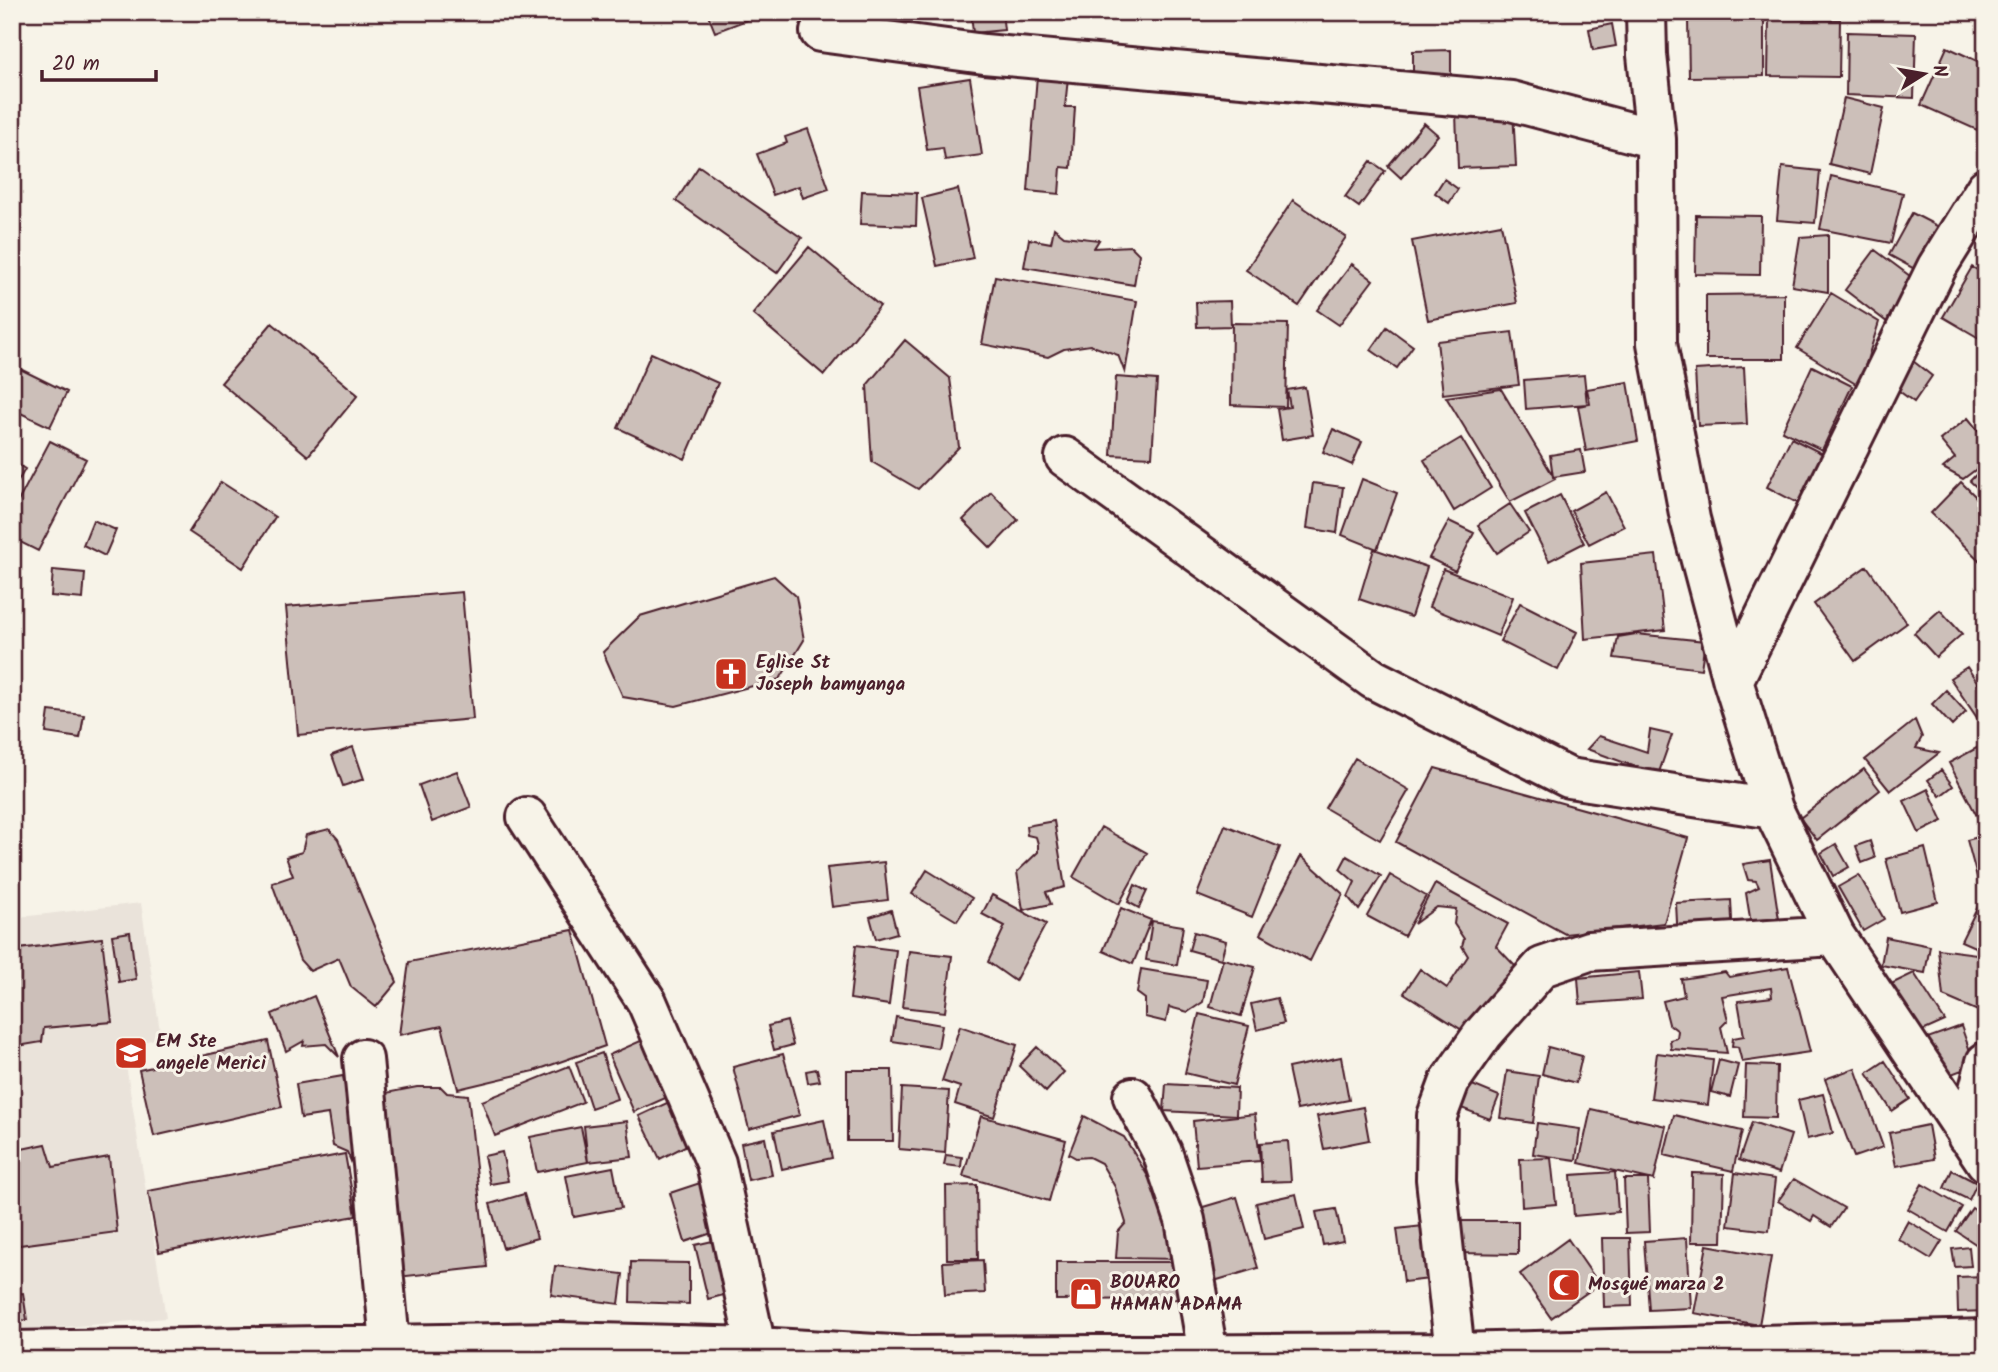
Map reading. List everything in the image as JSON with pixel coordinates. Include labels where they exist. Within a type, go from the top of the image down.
[{"type":"street","points":[[1646,12],[1647,55],[1657,139],[1657,343],[1690,519],[1733,681],[1773,809],[1835,936],[1976,1149]]},
{"type":"street","points":[[820,33],[984,54],[1511,101],[1657,139]]},
{"type":"street","points":[[1733,681],[1937,267],[1985,191]]},
{"type":"street","points":[[1065,457],[1373,679],[1569,778],[1773,809]]},
{"type":"street","points":[[527,817],[653,1014],[716,1163],[756,1347]]},
{"type":"street","points":[[1455,1353],[1436,1179],[1437,1116],[1450,1081],[1477,1044],[1542,967],[1589,951],[1835,936]]},
{"type":"street","points":[[363,1059],[390,1343]]},
{"type":"street","points":[[1976,1149],[1986,1062]]},
{"type":"street","points":[[1133,1097],[1162,1152],[1185,1220],[1209,1354]]},
{"type":"street","points":[[12,1351],[559,1342],[756,1347],[908,1358],[1209,1354],[1613,1354],[1986,1339]]},
{"type":"shaded area","points":[[141,903],[161,1038],[123,1046],[166,1318],[12,1332],[12,918]]},
{"type":"building","points":[[707,12],[759,12],[760,15],[715,32]]},
{"type":"building","points":[[848,12],[946,12],[946,16],[850,29]]},
{"type":"building","points":[[971,12],[1002,12],[1004,30],[973,33]]},
{"type":"building","points":[[1764,19],[1764,76],[1689,77],[1688,20]]},
{"type":"building","points":[[1769,19],[1840,20],[1839,77],[1768,76]]},
{"type":"building","points":[[1612,24],[1616,46],[1593,50],[1589,29]]},
{"type":"building","points":[[1847,32],[1916,34],[1914,98],[1846,95]]},
{"type":"building","points":[[1947,47],[1986,65],[1986,111],[1977,130],[1921,105]]},
{"type":"building","points":[[1451,50],[1451,75],[1413,76],[1413,51]]},
{"type":"building","points":[[1037,75],[1068,78],[1065,107],[1075,107],[1071,168],[1061,167],[1059,194],[1028,191]]},
{"type":"building","points":[[970,78],[982,155],[945,160],[943,148],[927,150],[917,86]]},
{"type":"building","points":[[1844,98],[1884,108],[1870,174],[1829,164]]},
{"type":"building","points":[[1513,110],[1516,166],[1458,168],[1456,113]]},
{"type":"building","points":[[1424,123],[1438,135],[1401,178],[1388,166]]},
{"type":"building","points":[[808,129],[829,189],[803,198],[799,186],[773,195],[757,154],[787,143],[785,137]]},
{"type":"building","points":[[1371,161],[1385,171],[1359,207],[1345,197]]},
{"type":"building","points":[[699,166],[802,238],[777,273],[676,201]]},
{"type":"building","points":[[1782,167],[1820,171],[1815,223],[1777,220]]},
{"type":"building","points":[[1831,176],[1903,193],[1891,243],[1820,229]]},
{"type":"building","points":[[1444,179],[1458,189],[1449,203],[1435,193]]},
{"type":"building","points":[[958,189],[973,258],[937,266],[922,198]]},
{"type":"building","points":[[862,191],[917,193],[916,226],[860,224]]},
{"type":"building","points":[[1293,200],[1346,237],[1299,306],[1246,270]]},
{"type":"building","points":[[1912,213],[1941,228],[1918,271],[1889,255]]},
{"type":"building","points":[[1696,215],[1761,216],[1760,275],[1695,274]]},
{"type":"building","points":[[1501,224],[1517,303],[1428,320],[1412,241]]},
{"type":"building","points":[[1054,228],[1064,236],[1099,240],[1094,248],[1131,246],[1139,254],[1134,285],[1024,267],[1029,239],[1051,243]]},
{"type":"building","points":[[1828,235],[1828,292],[1792,286],[1800,237]]},
{"type":"building","points":[[809,247],[880,306],[824,375],[753,314]]},
{"type":"building","points":[[1875,250],[1926,288],[1896,329],[1845,290]]},
{"type":"building","points":[[1352,264],[1373,280],[1339,325],[1317,310]]},
{"type":"building","points":[[1972,267],[1986,275],[1986,342],[1943,317]]},
{"type":"building","points":[[995,276],[1137,301],[1125,373],[1118,355],[1090,345],[1064,349],[1048,357],[982,344]]},
{"type":"building","points":[[1831,293],[1879,322],[1859,386],[1797,348]]},
{"type":"building","points":[[1784,294],[1784,359],[1706,359],[1706,295]]},
{"type":"building","points":[[1230,301],[1231,326],[1197,327],[1196,302]]},
{"type":"building","points":[[272,323],[358,395],[308,456],[221,383]]},
{"type":"building","points":[[1232,323],[1288,324],[1286,407],[1231,405]]},
{"type":"building","points":[[1387,327],[1413,346],[1397,368],[1371,350]]},
{"type":"building","points":[[1512,332],[1519,385],[1443,394],[1437,341]]},
{"type":"building","points":[[905,340],[950,378],[959,447],[918,489],[872,462],[867,385]]},
{"type":"building","points":[[651,353],[718,383],[685,459],[618,428]]},
{"type":"building","points":[[1913,361],[1932,376],[1914,402],[1895,388]]},
{"type":"building","points":[[12,365],[67,392],[50,427],[12,409]]},
{"type":"building","points":[[1812,366],[1852,386],[1822,450],[1782,431]]},
{"type":"building","points":[[1744,367],[1747,424],[1698,426],[1695,370]]},
{"type":"building","points":[[1584,375],[1587,404],[1526,409],[1524,380]]},
{"type":"building","points":[[1116,377],[1157,380],[1152,457],[1111,455]]},
{"type":"building","points":[[1628,382],[1638,441],[1586,451],[1578,406],[1590,404],[1587,389]]},
{"type":"building","points":[[1305,387],[1313,435],[1282,440],[1277,409],[1290,407],[1287,390]]},
{"type":"building","points":[[1501,389],[1555,479],[1510,502],[1446,397]]},
{"type":"building","points":[[1968,418],[1986,440],[1986,462],[1963,479],[1943,468],[1955,458],[1940,440]]},
{"type":"building","points":[[1333,429],[1362,442],[1352,465],[1323,452]]},
{"type":"building","points":[[1461,438],[1491,488],[1454,511],[1424,460]]},
{"type":"building","points":[[1791,438],[1823,454],[1799,504],[1767,487]]},
{"type":"building","points":[[50,441],[86,459],[38,551],[12,538],[12,513]]},
{"type":"building","points":[[1581,450],[1585,472],[1553,477],[1550,455]]},
{"type":"building","points":[[12,461],[25,469],[12,492]]},
{"type":"building","points":[[1986,464],[1986,496],[1970,481]]},
{"type":"building","points":[[1362,479],[1397,493],[1377,549],[1342,535]]},
{"type":"building","points":[[221,482],[275,517],[243,568],[189,532]]},
{"type":"building","points":[[1961,482],[1986,507],[1986,557],[1981,562],[1931,513]]},
{"type":"building","points":[[1313,483],[1343,487],[1337,533],[1307,528]]},
{"type":"building","points":[[991,492],[1018,520],[991,548],[963,520]]},
{"type":"building","points":[[1606,492],[1624,526],[1589,544],[1571,511]]},
{"type":"building","points":[[1560,495],[1584,543],[1549,561],[1525,513]]},
{"type":"building","points":[[1510,504],[1529,532],[1497,553],[1478,525]]},
{"type":"building","points":[[93,520],[116,530],[105,556],[83,545]]},
{"type":"building","points":[[1449,521],[1474,533],[1455,571],[1429,558]]},
{"type":"building","points":[[1374,549],[1427,567],[1411,617],[1359,599]]},
{"type":"building","points":[[1656,555],[1665,630],[1585,639],[1581,563]]},
{"type":"building","points":[[1867,566],[1907,623],[1855,661],[1814,604]]},
{"type":"building","points":[[1443,569],[1513,597],[1498,636],[1429,607]]},
{"type":"building","points":[[53,570],[85,573],[83,599],[51,596]]},
{"type":"building","points":[[774,576],[796,596],[804,640],[780,679],[676,706],[623,697],[603,652],[640,616]]},
{"type":"building","points":[[462,592],[473,719],[298,735],[286,607]]},
{"type":"building","points":[[1520,603],[1577,632],[1558,670],[1500,641]]},
{"type":"building","points":[[1940,610],[1962,634],[1936,657],[1914,633]]},
{"type":"building","points":[[1636,634],[1705,641],[1701,669],[1614,658],[1618,637]]},
{"type":"building","points":[[1967,667],[1986,695],[1986,718],[1980,722],[1950,678]]},
{"type":"building","points":[[1946,690],[1966,712],[1952,726],[1932,704]]},
{"type":"building","points":[[49,711],[84,715],[80,738],[46,733]]},
{"type":"building","points":[[1915,720],[1922,737],[1916,748],[1939,753],[1890,791],[1865,760]]},
{"type":"building","points":[[1650,730],[1672,735],[1658,775],[1587,749],[1599,736],[1647,752]]},
{"type":"building","points":[[1986,743],[1986,833],[1949,763]]},
{"type":"building","points":[[353,747],[364,779],[343,786],[332,755]]},
{"type":"building","points":[[1355,758],[1409,790],[1380,840],[1325,808]]},
{"type":"building","points":[[1435,768],[1688,838],[1664,923],[1565,934],[1396,842]]},
{"type":"building","points":[[1864,769],[1880,790],[1817,840],[1800,818]]},
{"type":"building","points":[[1941,770],[1953,786],[1940,796],[1928,780]]},
{"type":"building","points":[[457,771],[471,807],[432,822],[419,785]]},
{"type":"building","points":[[1928,789],[1943,821],[1919,833],[1904,801]]},
{"type":"building","points":[[1054,821],[1065,887],[1046,892],[1051,904],[1023,910],[1017,872],[1038,852],[1036,837],[1027,835],[1026,826]]},
{"type":"building","points":[[1225,825],[1280,847],[1252,917],[1197,895]]},
{"type":"building","points":[[1101,827],[1147,853],[1119,904],[1073,877]]},
{"type":"building","points":[[329,829],[338,839],[397,982],[376,1007],[351,987],[339,958],[310,971],[300,960],[272,883],[293,876],[286,857],[302,852],[306,835]]},
{"type":"building","points":[[1986,835],[1986,886],[1980,888],[1967,840]]},
{"type":"building","points":[[1870,841],[1875,858],[1862,863],[1856,846]]},
{"type":"building","points":[[1836,844],[1849,867],[1833,876],[1821,853]]},
{"type":"building","points":[[1925,848],[1938,902],[1900,912],[1886,859]]},
{"type":"building","points":[[1301,856],[1343,894],[1310,961],[1260,934]]},
{"type":"building","points":[[1347,856],[1381,876],[1359,910],[1348,897],[1355,882],[1340,869]]},
{"type":"building","points":[[1770,860],[1780,926],[1752,930],[1746,893],[1759,887],[1756,881],[1748,880],[1743,864]]},
{"type":"building","points":[[884,862],[888,900],[832,907],[827,868]]},
{"type":"building","points":[[927,870],[972,898],[957,921],[912,894]]},
{"type":"building","points":[[1390,875],[1426,896],[1404,936],[1367,916]]},
{"type":"building","points":[[1859,875],[1884,919],[1863,931],[1838,887]]},
{"type":"building","points":[[1435,884],[1508,924],[1496,946],[1517,968],[1473,1037],[1404,993],[1420,969],[1447,988],[1468,956],[1462,946],[1464,939],[1454,924],[1456,909],[1437,907],[1414,924]]},
{"type":"building","points":[[1135,885],[1147,891],[1139,908],[1128,902]]},
{"type":"building","points":[[1986,890],[1986,952],[1961,941]]},
{"type":"building","points":[[992,895],[1046,924],[1015,981],[988,962],[1005,926],[982,914]]},
{"type":"building","points":[[1731,900],[1733,938],[1678,941],[1676,903]]},
{"type":"building","points":[[1121,908],[1151,920],[1133,964],[1103,951]]},
{"type":"building","points":[[891,910],[897,933],[876,939],[870,917]]},
{"type":"building","points":[[1152,921],[1183,926],[1177,965],[1146,960]]},
{"type":"building","points":[[573,930],[605,1046],[534,1071],[458,1089],[442,1026],[399,1035],[409,962]]},
{"type":"building","points":[[130,932],[136,979],[119,982],[112,935]]},
{"type":"building","points":[[1194,932],[1226,941],[1221,959],[1189,950]]},
{"type":"building","points":[[1886,937],[1930,946],[1925,973],[1881,965]]},
{"type":"building","points":[[102,938],[112,1022],[44,1028],[42,1042],[12,1047],[12,950]]},
{"type":"building","points":[[856,945],[896,950],[889,1005],[850,999]]},
{"type":"building","points":[[1938,949],[1985,955],[1978,1011],[1943,996]]},
{"type":"building","points":[[909,951],[952,956],[945,1012],[902,1007]]},
{"type":"building","points":[[1223,959],[1255,967],[1241,1016],[1210,1007]]},
{"type":"building","points":[[1788,967],[1810,1052],[1742,1062],[1738,1047],[1732,1046],[1733,1038],[1744,1036],[1738,1001],[1772,997],[1771,988],[1722,996],[1728,1020],[1721,1027],[1727,1053],[1671,1049],[1670,1040],[1677,1038],[1678,1031],[1669,1024],[1663,1001],[1684,996],[1681,979],[1725,972],[1729,977]]},
{"type":"building","points":[[1141,969],[1207,980],[1203,1002],[1188,1012],[1169,1007],[1166,1022],[1145,1017],[1145,999],[1137,993]]},
{"type":"building","points":[[1639,972],[1642,999],[1580,1004],[1578,978]]},
{"type":"building","points":[[1914,973],[1945,1021],[1916,1034],[1885,987]]},
{"type":"building","points":[[314,996],[339,1057],[326,1044],[303,1046],[304,1041],[286,1051],[272,1014]]},
{"type":"building","points":[[1277,998],[1284,1023],[1257,1030],[1251,1004]]},
{"type":"building","points":[[1199,1014],[1249,1026],[1234,1085],[1185,1073]]},
{"type":"building","points":[[896,1017],[942,1025],[938,1048],[892,1041]]},
{"type":"building","points":[[787,1021],[793,1045],[774,1050],[768,1026]]},
{"type":"building","points":[[960,1026],[1017,1045],[994,1117],[955,1104],[960,1087],[942,1081]]},
{"type":"building","points":[[1961,1026],[1975,1065],[1936,1080],[1922,1040]]},
{"type":"building","points":[[645,1039],[670,1096],[634,1112],[609,1055]]},
{"type":"building","points":[[268,1041],[282,1107],[154,1136],[139,1070]]},
{"type":"building","points":[[1037,1047],[1064,1072],[1046,1092],[1019,1066]]},
{"type":"building","points":[[1548,1047],[1582,1056],[1576,1083],[1542,1074]]},
{"type":"building","points":[[602,1053],[617,1099],[591,1108],[576,1062]]},
{"type":"building","points":[[1657,1053],[1713,1060],[1708,1105],[1651,1098]]},
{"type":"building","points":[[783,1054],[800,1115],[749,1129],[733,1067]]},
{"type":"building","points":[[1341,1057],[1349,1100],[1297,1110],[1288,1068]]},
{"type":"building","points":[[1719,1060],[1738,1065],[1730,1097],[1711,1092]]},
{"type":"building","points":[[1885,1061],[1910,1099],[1892,1111],[1867,1073]]},
{"type":"building","points":[[1746,1065],[1777,1066],[1776,1118],[1744,1117]]},
{"type":"building","points":[[569,1066],[583,1102],[495,1136],[482,1101]]},
{"type":"building","points":[[1855,1068],[1883,1147],[1854,1157],[1825,1079]]},
{"type":"building","points":[[817,1069],[820,1081],[808,1083],[806,1071]]},
{"type":"building","points":[[847,1070],[892,1070],[893,1141],[847,1141]]},
{"type":"building","points":[[1507,1071],[1539,1076],[1533,1123],[1500,1118]]},
{"type":"building","points":[[343,1076],[363,1177],[356,1173],[347,1152],[333,1146],[328,1114],[301,1118],[296,1084]]},
{"type":"building","points":[[1465,1082],[1499,1096],[1490,1119],[1456,1106]]},
{"type":"building","points":[[1166,1084],[1237,1088],[1236,1115],[1164,1111]]},
{"type":"building","points":[[417,1087],[441,1087],[447,1093],[468,1095],[487,1267],[398,1277],[384,1102],[386,1093]]},
{"type":"building","points":[[902,1088],[949,1091],[945,1153],[899,1149]]},
{"type":"building","points":[[1823,1094],[1833,1133],[1807,1139],[1798,1100]]},
{"type":"building","points":[[669,1102],[689,1144],[660,1159],[639,1116]]},
{"type":"building","points":[[1363,1107],[1369,1140],[1324,1149],[1317,1116]]},
{"type":"building","points":[[1591,1109],[1666,1126],[1654,1180],[1579,1163]]},
{"type":"building","points":[[1255,1114],[1260,1161],[1197,1166],[1193,1121]]},
{"type":"building","points":[[1674,1115],[1742,1131],[1733,1171],[1664,1155]]},
{"type":"building","points":[[981,1116],[1066,1140],[1049,1201],[963,1176]]},
{"type":"building","points":[[1084,1116],[1124,1137],[1163,1201],[1180,1259],[1116,1258],[1118,1232],[1126,1223],[1115,1187],[1101,1163],[1089,1157],[1076,1158],[1069,1154]]},
{"type":"building","points":[[824,1120],[832,1158],[782,1169],[774,1131]]},
{"type":"building","points":[[627,1121],[632,1157],[588,1162],[584,1126]]},
{"type":"building","points":[[1752,1122],[1791,1135],[1779,1173],[1739,1160]]},
{"type":"building","points":[[1537,1123],[1580,1129],[1576,1160],[1533,1154]]},
{"type":"building","points":[[1928,1125],[1934,1159],[1896,1166],[1889,1133]]},
{"type":"building","points":[[581,1127],[588,1162],[537,1172],[530,1137]]},
{"type":"building","points":[[765,1138],[772,1175],[748,1180],[741,1143]]},
{"type":"building","points":[[1288,1141],[1291,1181],[1262,1182],[1260,1143]]},
{"type":"building","points":[[46,1144],[53,1167],[109,1157],[117,1232],[12,1246],[12,1151]]},
{"type":"building","points":[[502,1152],[508,1181],[490,1184],[484,1156]]},
{"type":"building","points":[[345,1154],[356,1216],[159,1252],[148,1191]]},
{"type":"building","points":[[946,1155],[962,1157],[961,1167],[944,1165]]},
{"type":"building","points":[[1551,1158],[1556,1204],[1522,1207],[1520,1159]]},
{"type":"building","points":[[613,1167],[621,1208],[574,1217],[566,1176]]},
{"type":"building","points":[[1952,1170],[1977,1183],[1969,1200],[1944,1188]]},
{"type":"building","points":[[1615,1172],[1618,1212],[1574,1216],[1571,1175]]},
{"type":"building","points":[[1692,1173],[1724,1174],[1722,1242],[1691,1242]]},
{"type":"building","points":[[1735,1173],[1775,1179],[1769,1231],[1728,1226]]},
{"type":"building","points":[[1624,1179],[1648,1179],[1650,1232],[1626,1233]]},
{"type":"building","points":[[1794,1179],[1844,1208],[1831,1227],[1814,1216],[1811,1221],[1778,1201]]},
{"type":"building","points":[[706,1181],[721,1230],[685,1242],[670,1193]]},
{"type":"building","points":[[1922,1184],[1962,1207],[1948,1232],[1908,1209]]},
{"type":"building","points":[[977,1185],[978,1259],[947,1259],[946,1186]]},
{"type":"building","points":[[524,1194],[537,1238],[503,1248],[490,1204]]},
{"type":"building","points":[[1296,1194],[1304,1229],[1264,1239],[1256,1203]]},
{"type":"building","points":[[1237,1197],[1258,1268],[1214,1281],[1193,1210]]},
{"type":"building","points":[[1972,1208],[1986,1218],[1986,1251],[1956,1231]]},
{"type":"building","points":[[1336,1209],[1343,1241],[1323,1245],[1316,1212]]},
{"type":"building","points":[[1456,1221],[1518,1221],[1518,1254],[1456,1253]]},
{"type":"building","points":[[1908,1221],[1942,1241],[1931,1259],[1898,1239]]},
{"type":"building","points":[[1432,1225],[1438,1278],[1404,1282],[1397,1229]]},
{"type":"building","points":[[730,1237],[743,1290],[708,1299],[695,1245]]},
{"type":"building","points":[[1602,1238],[1630,1238],[1632,1306],[1604,1307]]},
{"type":"building","points":[[1687,1238],[1691,1308],[1649,1310],[1644,1241]]},
{"type":"building","points":[[1568,1239],[1599,1284],[1551,1318],[1520,1274]]},
{"type":"building","points":[[1707,1245],[1771,1257],[1759,1325],[1694,1313]]},
{"type":"building","points":[[1969,1247],[1971,1266],[1955,1267],[1952,1249]]},
{"type":"building","points":[[983,1260],[985,1293],[945,1295],[943,1262]]},
{"type":"building","points":[[631,1262],[689,1263],[689,1304],[630,1302]]},
{"type":"building","points":[[1056,1262],[1184,1262],[1184,1299],[1056,1300]]},
{"type":"building","points":[[555,1266],[623,1274],[619,1304],[551,1295]]},
{"type":"building","points":[[1986,1276],[1986,1311],[1958,1312],[1957,1277]]},
{"type":"building","points":[[23,1293],[27,1320],[12,1322],[12,1294]]},
{"type":"place","name":"Eglise St Joseph bamyanga","points":[[731,674]]},
{"type":"place","name":"EM Ste angele Merici","points":[[131,1053]]},
{"type":"place","name":"Mosqué marza 2","points":[[1564,1285]]},
{"type":"place","name":"BOUARO HAMAN ADAMA","points":[[1086,1294]]}]
